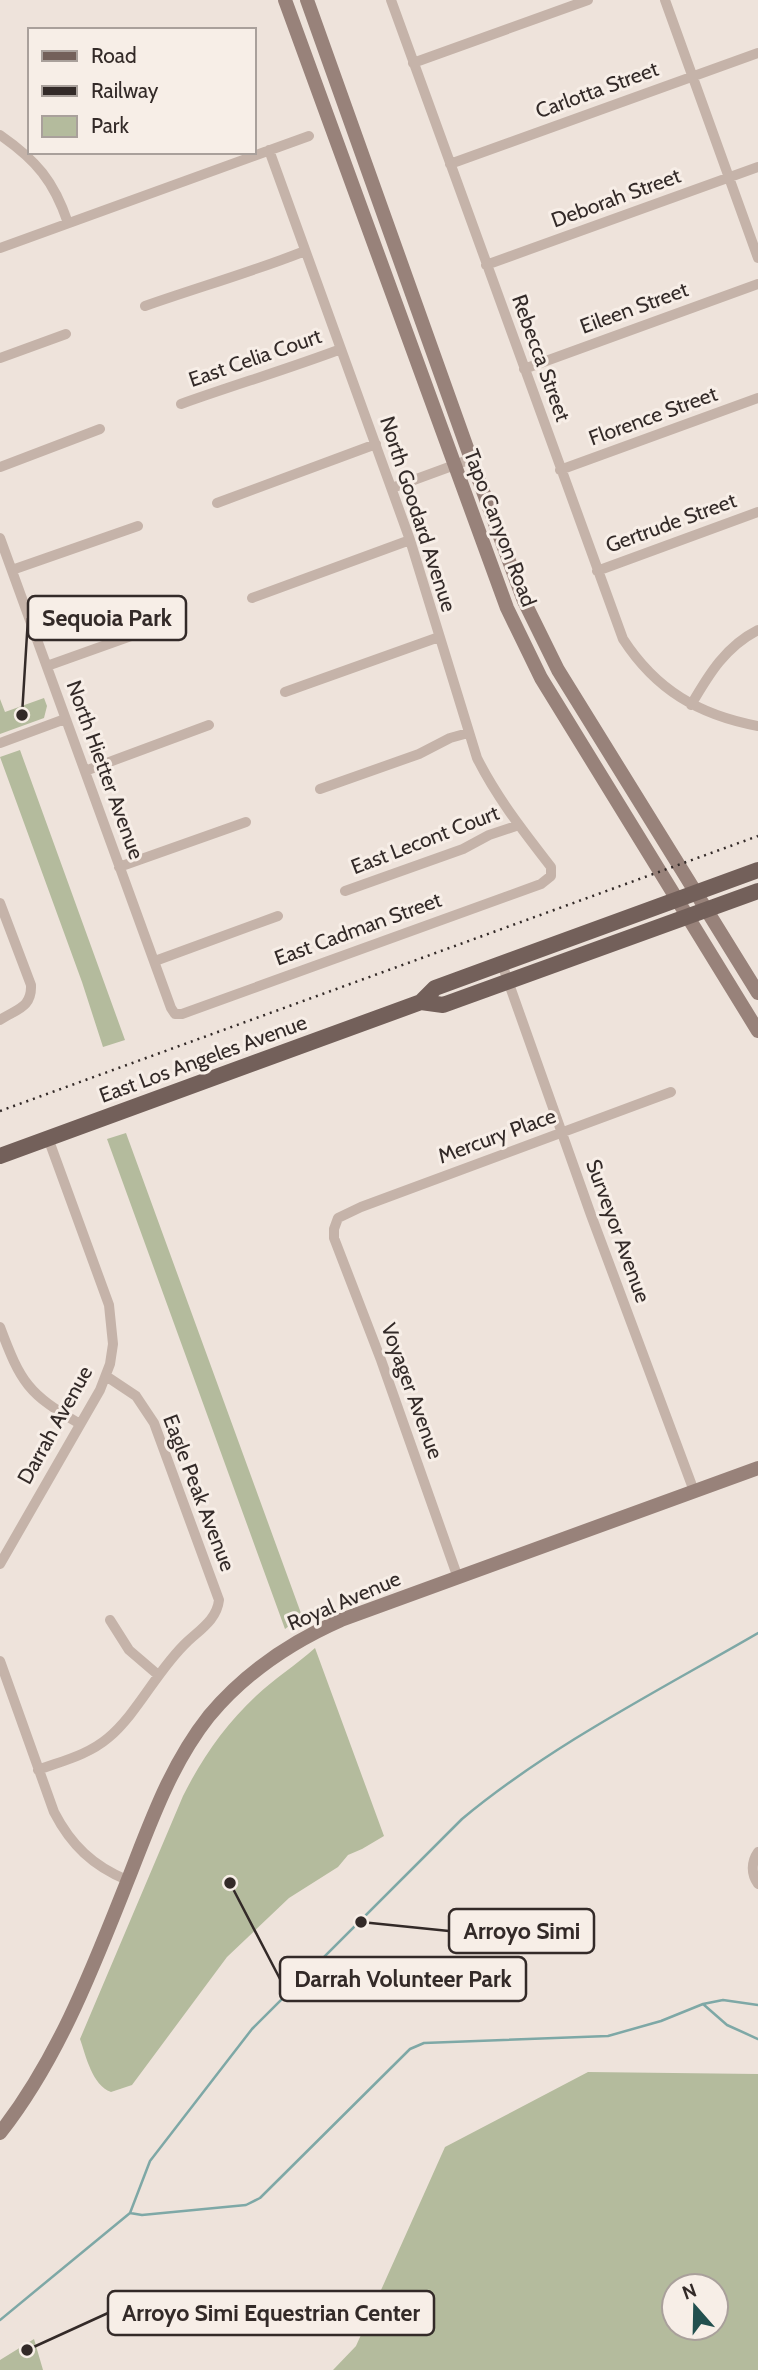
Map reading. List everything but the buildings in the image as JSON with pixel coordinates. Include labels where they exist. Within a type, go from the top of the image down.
[{"type":"main road","name":"Tapo Canyon Road","points":[[285,0],[507,608],[536,669],[758,1031]]},
{"type":"main road","name":"Tapo Canyon Road","points":[[307,0],[524,601],[543,642],[758,993]]},
{"type":"main road","name":"East Los Angeles Avenue","points":[[0,1156],[421,1002],[435,988],[758,870]]},
{"type":"main road","name":"East Los Angeles Avenue","points":[[421,1002],[443,1005],[758,891]]},
{"type":"main road","name":"Royal Avenue","points":[[0,2133],[31,2090],[71,2014],[154,1812],[181,1757],[209,1716],[242,1684],[287,1648],[320,1630],[758,1468]]},
{"type":"street","name":"Rebecca Street","points":[[391,0],[617,626],[632,652],[662,683],[691,705],[721,717],[758,726]]},
{"type":"street","points":[[414,63],[588,0]]},
{"type":"street","points":[[664,0],[758,258]]},
{"type":"street","name":"Carlotta Street","points":[[450,164],[758,53]]},
{"type":"street","points":[[0,135],[25,153],[44,173],[56,192],[68,223]]},
{"type":"street","points":[[0,248],[309,136]]},
{"type":"street","name":"North Goodard Avenue","points":[[269,150],[410,540],[468,733],[488,779],[551,867],[551,876]]},
{"type":"street","name":"Deborah Street","points":[[486,265],[758,167]]},
{"type":"street","points":[[145,306],[217,280],[249,273],[305,251]]},
{"type":"street","name":"Eileen Street","points":[[524,369],[758,284]]},
{"type":"street","points":[[0,359],[66,334]]},
{"type":"street","name":"East Celia Court","points":[[181,404],[341,349]]},
{"type":"street","name":"Florence Street","points":[[561,470],[758,398]]},
{"type":"street","points":[[0,467],[100,429]]},
{"type":"street","points":[[217,503],[376,444]]},
{"type":"street","points":[[392,488],[471,459]]},
{"type":"street","name":"Gertrude Street","points":[[597,571],[758,512]]},
{"type":"street","points":[[12,570],[138,526]]},
{"type":"street","name":"North Hietter Avenue","points":[[0,538],[170,1008],[175,1014]]},
{"type":"street","points":[[252,598],[410,540]]},
{"type":"street","points":[[47,666],[173,621]]},
{"type":"street","points":[[691,705],[719,661],[758,629]]},
{"type":"street","points":[[285,692],[439,637]]},
{"type":"street","points":[[0,743],[65,719]]},
{"type":"street","points":[[85,771],[209,725]]},
{"type":"street","points":[[320,789],[419,754],[450,738],[468,733]]},
{"type":"street","points":[[120,867],[246,822]]},
{"type":"street","name":"East Lecont Court","points":[[345,891],[463,849],[489,835],[519,825]]},
{"type":"street","name":"East Cadman Street","points":[[175,1014],[182,1014],[541,884],[551,876]]},
{"type":"street","points":[[0,903],[31,985],[31,993],[24,1006],[0,1020]]},
{"type":"street","points":[[155,961],[278,916]]},
{"type":"street","name":"Surveyor Avenue","points":[[502,964],[694,1491]]},
{"type":"street","name":"Mercury Place","points":[[338,1218],[361,1206],[671,1092]]},
{"type":"street","name":"Darrah Avenue","points":[[0,1564],[3,1549],[80,1424],[106,1376],[113,1344],[109,1306],[48,1138]]},
{"type":"street","name":"Voyager Avenue","points":[[338,1218],[334,1238],[381,1360],[458,1578]]},
{"type":"street","points":[[0,1327],[11,1357],[34,1393],[49,1406],[80,1424]]},
{"type":"street","name":"Eagle Peak Avenue","points":[[106,1376],[136,1396],[154,1423],[219,1600],[214,1617],[157,1674]]},
{"type":"street","points":[[38,1770],[86,1753],[107,1739],[122,1723],[157,1674],[129,1650],[110,1620]]},
{"type":"street","points":[[0,1661],[54,1812],[72,1843],[90,1860],[127,1881]]},
{"type":"street","points":[[758,1852],[754,1858],[753,1872],[758,1884]]},
{"type":"green space","points":[[44,698],[47,706],[44,718],[0,734],[0,699],[5,712]]},
{"type":"green space","points":[[20,750],[125,1040],[103,1047],[0,757]]},
{"type":"green space","points":[[126,1133],[302,1616],[285,1629],[107,1139]]},
{"type":"green space","points":[[315,1648],[384,1836],[348,1855],[338,1867],[289,1898],[227,1957],[132,2085],[111,2092],[94,2077],[80,2039],[183,1796],[224,1730],[263,1690]]},
{"type":"green space","points":[[588,2072],[758,2074],[758,2370],[333,2370],[356,2346],[445,2147]]},
{"type":"green space","points":[[34,2339],[43,2370],[0,2370],[0,2360]]},
{"type":"waterway","points":[[0,2320],[130,2213],[150,2161],[252,2029],[462,1819],[496,1792],[568,1743],[758,1633]]},
{"type":"waterway","points":[[130,2213],[142,2215],[246,2205],[260,2198],[410,2049],[424,2043],[608,2036],[661,2021],[703,2004],[723,2000],[758,2005]]},
{"type":"waterway","points":[[703,2004],[727,2025],[758,2039]]},
{"type":"railway","points":[[0,1111],[758,836]]},
{"type":"place","name":"Sequoia Park","points":[[22,715]]},
{"type":"place","name":"Darrah Volunteer Park","points":[[230,1883]]},
{"type":"place","name":"Arroyo Simi","points":[[361,1922]]},
{"type":"place","name":"Arroyo Simi Equestrian Center","points":[[27,2350]]}]
